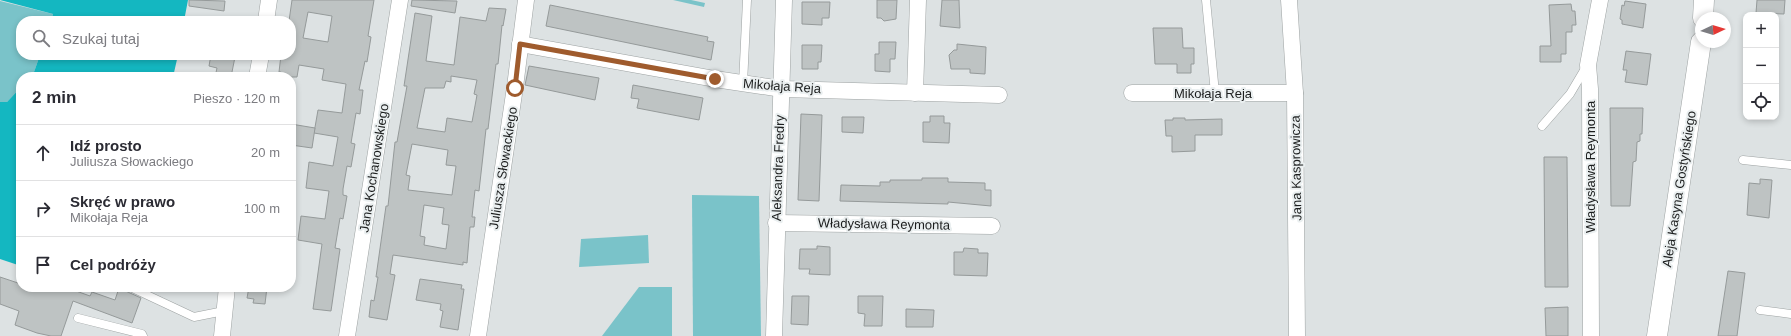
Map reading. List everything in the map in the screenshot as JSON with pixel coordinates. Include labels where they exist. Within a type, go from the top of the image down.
[{"type":"street","points":[[267,16],[269,0]]},
{"type":"street","name":"Jana Kochanowskiego","points":[[347,336],[400,0]]},
{"type":"street","name":"Juliusza Słowackiego","points":[[478,336],[526,0]]},
{"type":"street","name":"Aleksandra Fredry","points":[[774,336],[776,223],[784,0]]},
{"type":"street","points":[[915,93],[918,0]]},
{"type":"street","name":"Jana Kasprowicza","points":[[1289,0],[1295,93],[1297,336]]},
{"type":"street","name":"Władysława Reymonta","points":[[1591,336],[1590,89],[1588,64],[1600,0]]},
{"type":"street","points":[[1703,12],[1704,0]]},
{"type":"street","name":"Mikołaja Reja","points":[[520,44],[743,84],[782,88],[999,95]]},
{"type":"street","name":"Aleja Kasyna Gostyńskiego","points":[[1657,336],[1700,48]]},
{"type":"street","points":[[258,72],[259,60]]},
{"type":"street","name":"Mikołaja Reja","points":[[1132,93],[1295,93]]},
{"type":"street","name":"Władysława Reymonta","points":[[776,223],[992,226]]},
{"type":"street","points":[[222,336],[226,292]]},
{"type":"lane","points":[[743,84],[747,0]]},
{"type":"lane","points":[[1206,0],[1215,93]]},
{"type":"lane","points":[[1542,126],[1570,94],[1588,64]]},
{"type":"lane","points":[[1743,160],[1791,165]]},
{"type":"lane","points":[[141,292],[194,317],[224,311]]},
{"type":"lane","points":[[1760,310],[1791,314]]},
{"type":"lane","points":[[78,318],[142,334],[143,336]]},
{"type":"shaded area","points":[[0,0],[188,0],[185,16],[52,16],[53,14]]},
{"type":"shaded area","points":[[673,0],[691,0],[705,3],[704,7]]},
{"type":"shaded area","points":[[0,1],[53,14],[52,16],[16,16],[16,60],[38,60],[34,72],[16,72],[16,92],[7,102],[0,102]]},
{"type":"shaded area","points":[[38,60],[177,60],[174,72],[34,72]]},
{"type":"shaded area","points":[[16,92],[16,264],[0,259],[0,102],[7,102]]},
{"type":"shaded area","points":[[692,195],[759,196],[761,336],[693,336]]},
{"type":"shaded area","points":[[648,235],[649,263],[579,267],[581,239]]},
{"type":"shaded area","points":[[639,287],[672,287],[672,336],[602,336]]},
{"type":"building","points":[[189,0],[225,1],[224,11],[189,6]]},
{"type":"building","points":[[292,0],[374,0],[368,36],[371,37],[367,62],[365,61],[359,90],[363,90],[360,114],[356,113],[351,143],[355,144],[351,167],[347,166],[343,189],[343,195],[347,196],[343,219],[340,218],[335,248],[340,249],[331,311],[313,309],[322,244],[298,240],[301,216],[325,219],[329,191],[306,188],[309,162],[333,166],[338,137],[314,133],[318,110],[342,113],[346,84],[322,80],[324,69],[299,65],[297,77],[296,72],[279,72],[280,60],[296,60],[296,16],[290,16]],"holes":[[[308,12],[332,16],[328,42],[303,38]]]},
{"type":"building","points":[[412,0],[457,1],[455,13],[411,6]]},
{"type":"building","points":[[877,0],[897,0],[896,19],[884,21],[881,18],[877,18]]},
{"type":"building","points":[[942,0],[959,0],[960,28],[940,26]]},
{"type":"building","points":[[1757,0],[1785,0],[1784,14],[1779,14],[1779,12],[1756,12]]},
{"type":"building","points":[[1625,1],[1646,4],[1643,28],[1622,24],[1622,20],[1620,19],[1622,5],[1624,6]]},
{"type":"building","points":[[802,2],[830,2],[829,18],[822,18],[822,25],[802,24]]},
{"type":"building","points":[[1571,4],[1572,11],[1575,11],[1576,25],[1572,25],[1572,32],[1566,32],[1566,54],[1561,54],[1561,62],[1540,62],[1540,46],[1551,46],[1549,5]]},
{"type":"building","points":[[550,5],[708,37],[707,41],[714,42],[711,60],[546,26]]},
{"type":"building","points":[[489,8],[506,9],[503,26],[502,25],[498,64],[496,64],[488,129],[486,129],[479,191],[475,190],[472,217],[475,217],[474,227],[470,227],[467,263],[463,262],[463,265],[393,255],[390,274],[395,275],[387,320],[369,317],[371,300],[374,301],[378,277],[376,277],[386,206],[388,206],[395,142],[397,142],[407,86],[404,86],[415,13],[432,16],[426,61],[454,65],[460,17],[486,21]],"holes":[[[451,76],[477,80],[474,94],[477,95],[472,122],[447,118],[445,132],[417,128],[425,88],[444,88],[446,81],[451,82]],[[412,144],[448,150],[446,165],[456,166],[452,195],[408,190],[410,176],[406,175]],[[424,205],[444,208],[442,224],[449,225],[446,249],[424,245],[425,237],[420,236]]]},
{"type":"building","points":[[1153,28],[1182,28],[1183,48],[1194,48],[1194,64],[1191,64],[1191,73],[1177,73],[1177,64],[1155,64]]},
{"type":"building","points":[[879,42],[896,42],[895,59],[890,59],[890,72],[875,71],[875,54],[879,54]]},
{"type":"building","points":[[957,44],[986,47],[985,74],[970,73],[970,69],[951,69],[949,55],[954,50],[957,50]]},
{"type":"building","points":[[802,45],[822,45],[821,62],[818,62],[818,69],[802,69]]},
{"type":"building","points":[[1626,51],[1651,54],[1647,85],[1625,82],[1627,70],[1623,70]]},
{"type":"building","points":[[210,60],[234,60],[232,72],[216,72],[217,68],[209,66]]},
{"type":"building","points":[[529,66],[599,78],[595,100],[525,85]]},
{"type":"building","points":[[633,85],[703,98],[699,120],[637,108],[639,99],[631,98]]},
{"type":"building","points":[[1610,108],[1643,108],[1642,134],[1640,134],[1640,141],[1637,142],[1636,161],[1633,162],[1630,206],[1611,206]]},
{"type":"building","points":[[801,114],[822,115],[819,201],[798,200]]},
{"type":"building","points":[[930,116],[944,116],[944,123],[950,123],[949,143],[923,142],[923,122],[930,122]]},
{"type":"building","points":[[842,117],[864,117],[863,133],[842,132]]},
{"type":"building","points":[[1173,118],[1185,118],[1185,120],[1222,119],[1222,135],[1195,135],[1195,151],[1172,152],[1172,136],[1166,136],[1165,120],[1173,120]]},
{"type":"building","points":[[296,125],[315,128],[312,148],[296,146]]},
{"type":"building","points":[[1544,157],[1567,157],[1568,287],[1545,287]]},
{"type":"building","points":[[922,178],[948,178],[948,182],[985,183],[985,190],[991,190],[991,206],[948,202],[948,204],[840,201],[841,185],[880,186],[880,182],[890,182],[890,180],[922,180]]},
{"type":"building","points":[[1760,179],[1772,180],[1769,218],[1747,215],[1749,183],[1760,184]]},
{"type":"building","points":[[817,246],[830,247],[830,275],[809,274],[810,269],[799,269],[800,249],[817,249]]},
{"type":"building","points":[[964,248],[978,249],[978,253],[988,253],[987,276],[954,275],[954,252],[963,252]]},
{"type":"building","points":[[1728,271],[1745,273],[1737,336],[1718,336]]},
{"type":"building","points":[[0,277],[16,282],[16,292],[79,292],[90,296],[92,292],[115,300],[118,292],[128,292],[141,298],[132,323],[73,301],[61,336],[51,336],[37,333],[15,325],[19,311],[0,304]]},
{"type":"building","points":[[420,279],[462,285],[461,289],[464,289],[458,330],[440,327],[443,311],[440,310],[441,304],[416,300]]},
{"type":"building","points":[[248,292],[266,292],[265,304],[253,303],[254,299],[247,298]]},
{"type":"building","points":[[792,296],[809,296],[808,325],[791,324]]},
{"type":"building","points":[[858,296],[883,296],[882,326],[864,326],[865,314],[858,313]]},
{"type":"building","points":[[1568,307],[1568,336],[1546,336],[1545,308]]},
{"type":"building","points":[[906,309],[934,310],[933,327],[906,327]]},
{"type":"route","points":[[515,88],[520,44],[715,79]]}]
